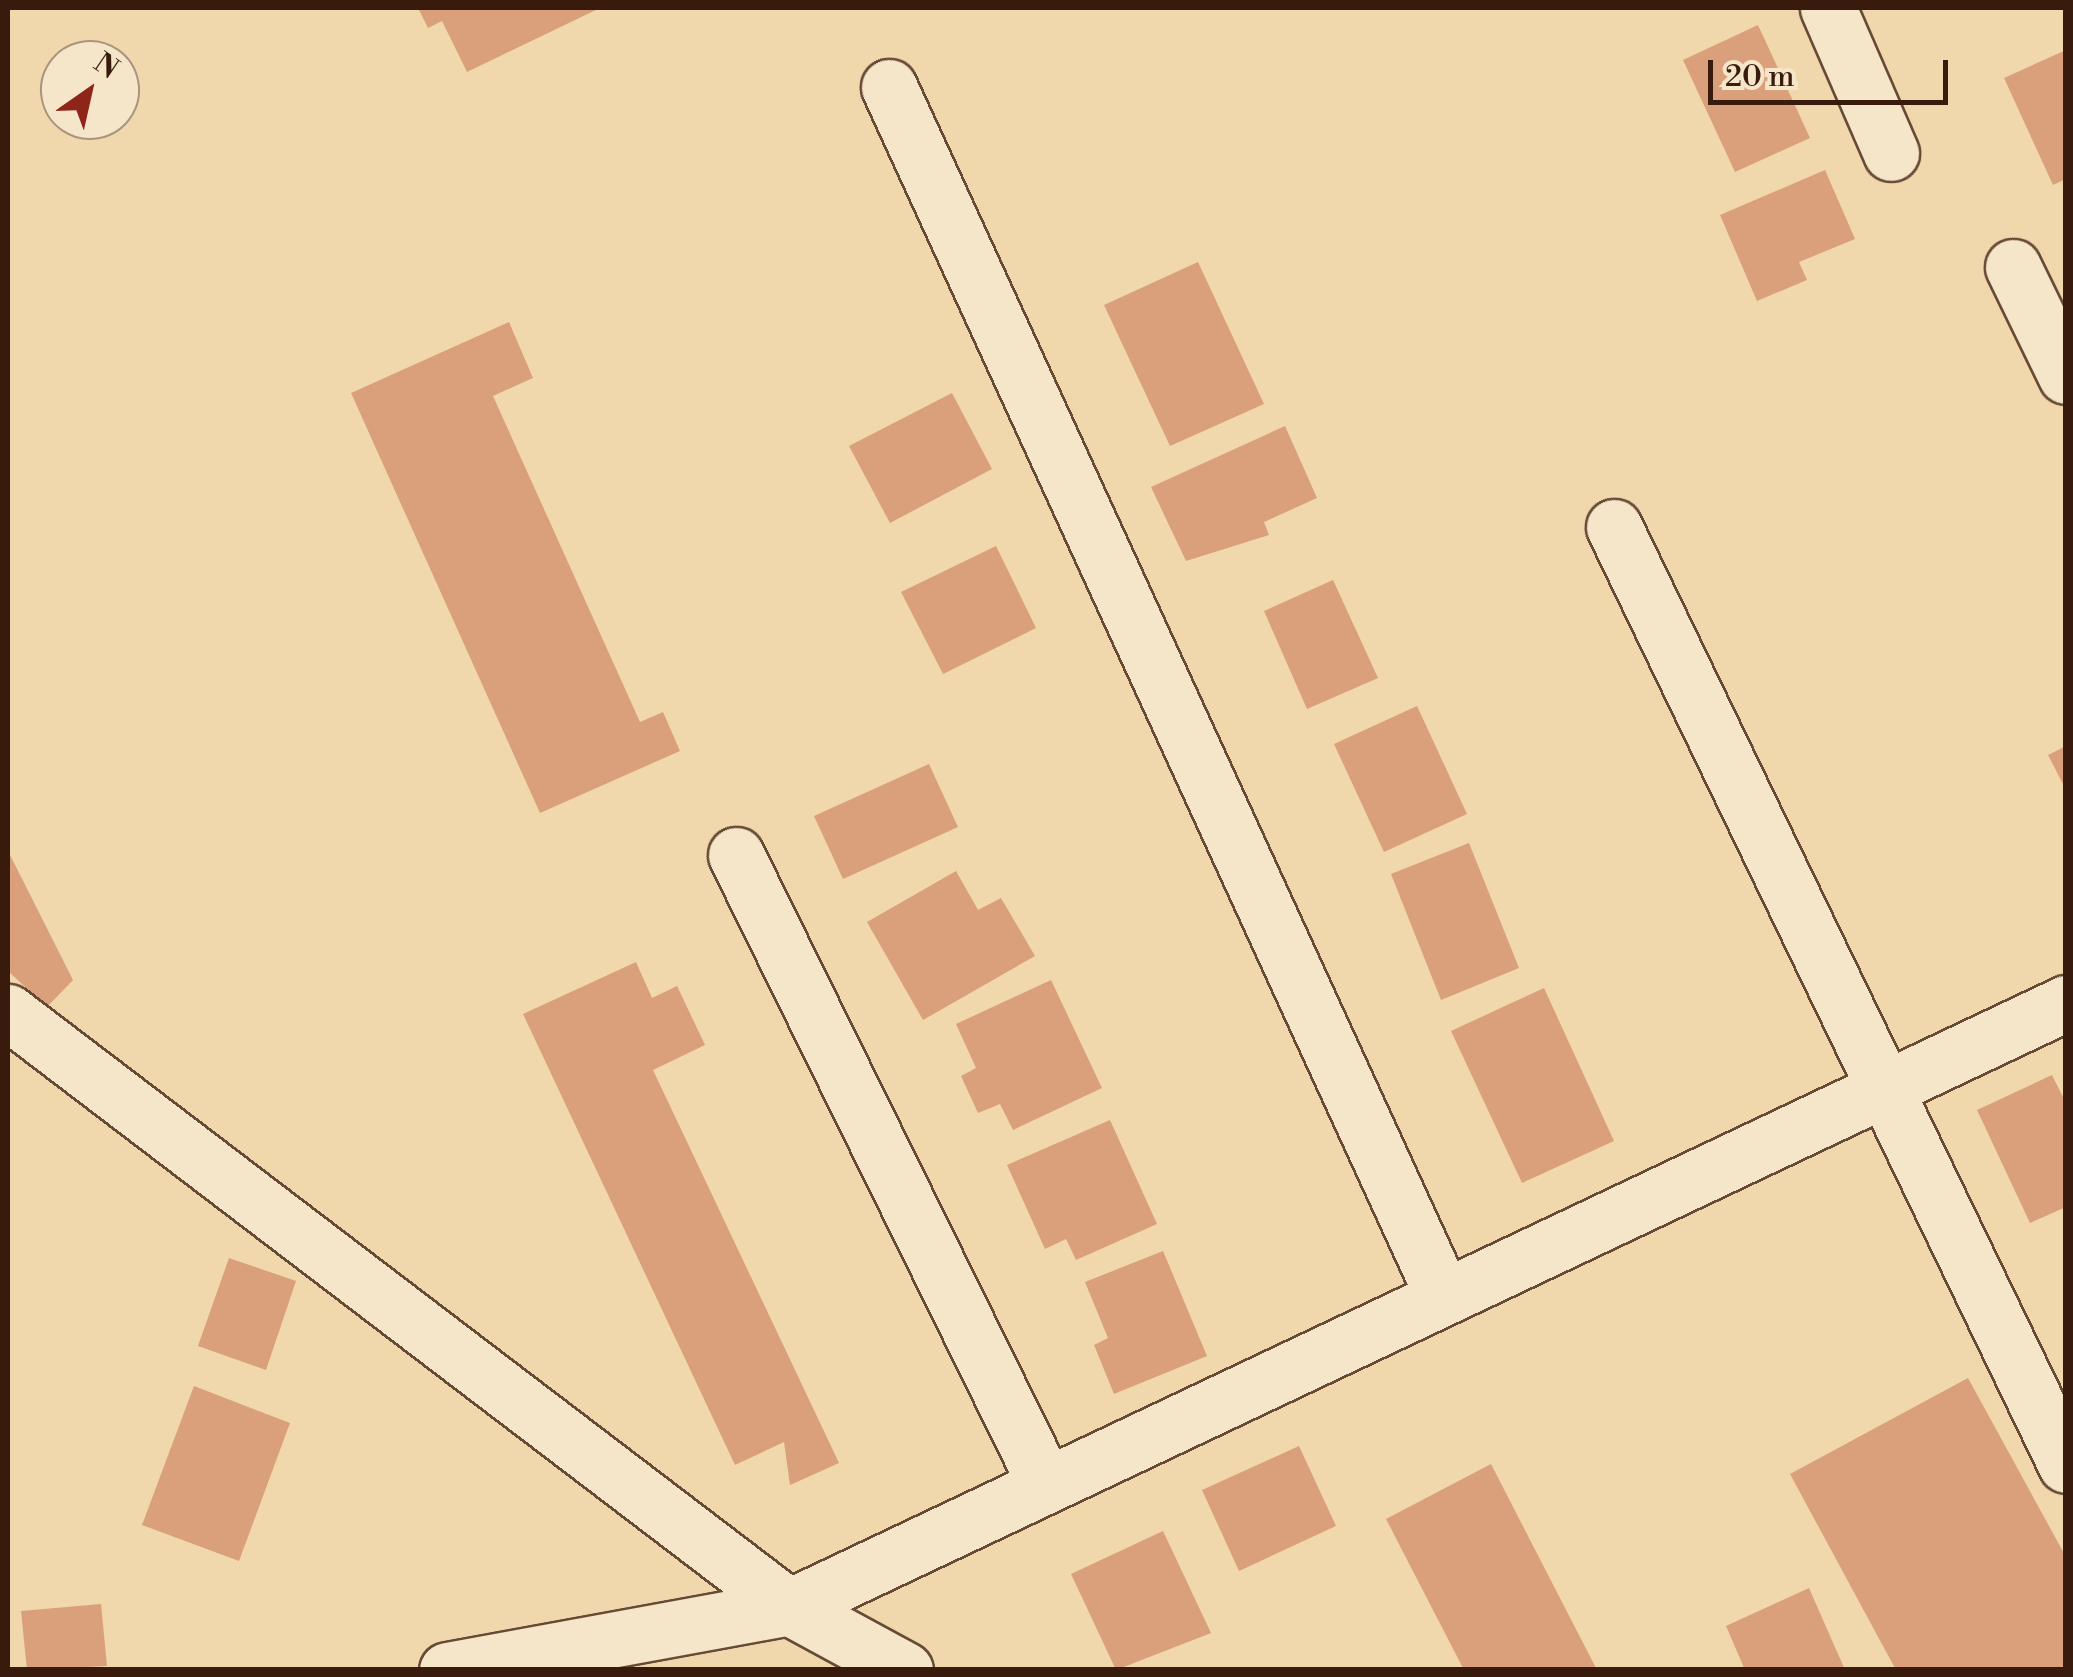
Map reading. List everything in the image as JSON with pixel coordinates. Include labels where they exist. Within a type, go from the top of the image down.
[{"type":"street","points":[[1828,8],[1891,154]]},
{"type":"street","points":[[888,87],[1443,1296]]},
{"type":"street","points":[[2014,266],[2066,376]]},
{"type":"street","points":[[1614,528],[1880,1091],[2066,1466]]},
{"type":"street","points":[[736,855],[1046,1485]]},
{"type":"street","points":[[447,1670],[789,1606],[2066,1004]]},
{"type":"street","points":[[8,1012],[789,1606],[835,1656],[905,1670]]},
{"type":"building","points":[[418,8],[600,8],[467,72],[442,21],[428,28]]},
{"type":"building","points":[[1758,25],[1810,138],[1735,172],[1683,60]]},
{"type":"building","points":[[2066,50],[2066,179],[2053,185],[2004,78]]},
{"type":"building","points":[[1825,170],[1855,239],[1799,262],[1807,280],[1757,301],[1720,215]]},
{"type":"building","points":[[1198,262],[1264,404],[1170,446],[1104,305]]},
{"type":"building","points":[[509,322],[533,378],[493,396],[640,722],[663,712],[680,751],[540,813],[351,393]]},
{"type":"building","points":[[952,393],[992,469],[890,523],[849,446]]},
{"type":"building","points":[[1285,426],[1317,498],[1264,522],[1269,535],[1186,561],[1151,487]]},
{"type":"building","points":[[996,546],[1036,628],[943,674],[901,592]]},
{"type":"building","points":[[1333,580],[1378,678],[1307,709],[1264,611]]},
{"type":"building","points":[[1417,706],[1467,814],[1384,852],[1334,744]]},
{"type":"building","points":[[2066,746],[2066,790],[2048,755]]},
{"type":"building","points":[[929,764],[958,827],[843,879],[814,816]]},
{"type":"building","points":[[1469,843],[1519,968],[1441,1000],[1391,874]]},
{"type":"building","points":[[8,851],[73,980],[47,1007],[8,971]]},
{"type":"building","points":[[956,871],[978,910],[1001,898],[1035,956],[923,1020],[867,922]]},
{"type":"building","points":[[636,962],[652,998],[677,986],[705,1045],[653,1070],[839,1463],[790,1485],[784,1442],[735,1465],[523,1014]]},
{"type":"building","points":[[1051,980],[1102,1088],[1013,1130],[1000,1104],[978,1113],[961,1076],[976,1068],[956,1024]]},
{"type":"building","points":[[1544,988],[1614,1141],[1522,1183],[1451,1031]]},
{"type":"building","points":[[2052,1075],[2066,1103],[2066,1207],[2030,1223],[1977,1110]]},
{"type":"building","points":[[1110,1120],[1157,1224],[1076,1260],[1066,1239],[1045,1249],[1007,1165]]},
{"type":"building","points":[[1163,1251],[1207,1356],[1114,1394],[1094,1345],[1108,1338],[1085,1282]]},
{"type":"building","points":[[229,1258],[296,1281],[266,1370],[198,1346]]},
{"type":"building","points":[[1968,1378],[2066,1557],[2066,1670],[1896,1670],[1790,1474]]},
{"type":"building","points":[[194,1386],[290,1423],[239,1561],[142,1525]]},
{"type":"building","points":[[1299,1446],[1336,1526],[1239,1571],[1202,1490]]},
{"type":"building","points":[[1491,1464],[1597,1670],[1464,1670],[1386,1519]]},
{"type":"building","points":[[1163,1531],[1211,1633],[1116,1670],[1071,1574]]},
{"type":"building","points":[[1809,1588],[1845,1670],[1745,1670],[1726,1626]]},
{"type":"building","points":[[101,1604],[107,1666],[27,1670],[21,1611]]}]
